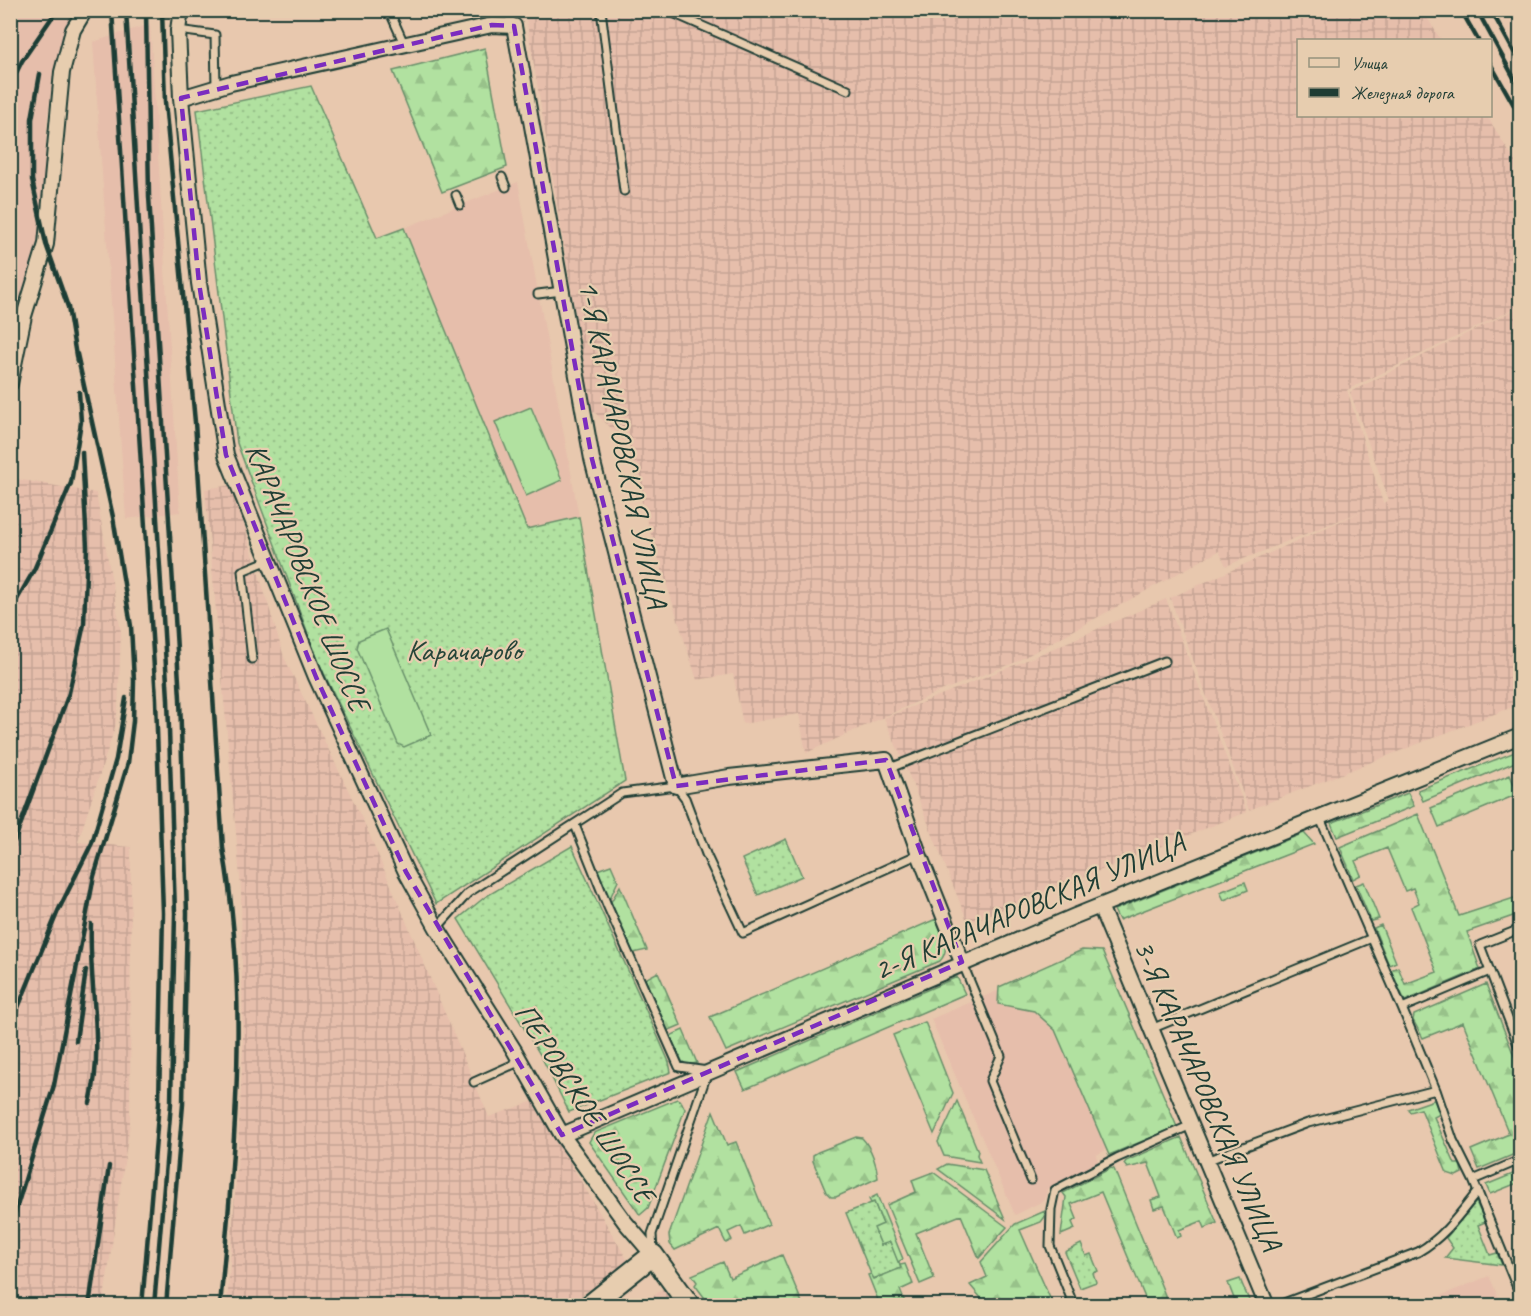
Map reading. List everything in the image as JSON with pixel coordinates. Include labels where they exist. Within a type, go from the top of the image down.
[{"type":"street","points":[[10,384],[24,316],[46,244],[62,72],[73,30],[85,10]]},
{"type":"street","name":"КАРАЧАРОВСКОЕ ШОССЕ","points":[[181,10],[178,30],[181,98],[199,283],[226,455],[321,688],[406,872],[437,928]]},
{"type":"street","points":[[181,98],[216,87],[492,25],[514,27]]},
{"type":"street","name":"1-Я КАРАЧАРОВСКАЯ УЛИЦА","points":[[514,27],[592,459],[676,786]]},
{"type":"street","name":"2-Я КАРАЧАРОВСКАЯ УЛИЦА","points":[[562,1135],[962,962],[1521,736]]},
{"type":"street","points":[[676,786],[729,777],[886,760],[919,854],[962,962]]},
{"type":"street","name":"3-Я КАРАЧАРОВСКАЯ УЛИЦА","points":[[1100,906],[1267,1305]]},
{"type":"street","name":"ПЕРОВСКОЕ ШОССЕ","points":[[437,928],[521,1061],[562,1135],[625,1222],[690,1305]]},
{"type":"street","points":[[589,1305],[653,1255]]},
{"type":"lane","points":[[389,10],[405,46]]},
{"type":"lane","points":[[512,10],[506,11],[514,27]]},
{"type":"lane","points":[[601,10],[624,191]]},
{"type":"lane","points":[[666,10],[848,90]]},
{"type":"lane","points":[[178,30],[215,35],[216,87]]},
{"type":"lane","points":[[502,177],[506,187]]},
{"type":"lane","points":[[456,195],[460,205]]},
{"type":"lane","points":[[538,294],[562,291]]},
{"type":"lane","points":[[252,659],[242,571],[269,560]]},
{"type":"lane","points":[[890,768],[1165,661]]},
{"type":"lane","points":[[437,928],[468,893],[622,793],[676,786],[685,798],[706,854],[743,933],[919,854]]},
{"type":"lane","points":[[1319,816],[1436,1090],[1453,1140],[1478,1191],[1521,1295]]},
{"type":"lane","points":[[575,825],[607,905],[679,1067],[708,1071],[652,1234],[653,1255]]},
{"type":"lane","points":[[1521,929],[1480,945],[1521,1050]]},
{"type":"lane","points":[[1151,1029],[1372,938]]},
{"type":"lane","points":[[962,962],[1001,1056],[990,1081],[1031,1180]]},
{"type":"lane","points":[[1402,1008],[1490,971]]},
{"type":"lane","points":[[474,1082],[521,1061]]},
{"type":"lane","points":[[1206,1161],[1308,1123],[1436,1090]]},
{"type":"lane","points":[[1074,1305],[1050,1246],[1051,1209],[1055,1190],[1117,1158],[1191,1125]]},
{"type":"lane","points":[[1473,1180],[1521,1160]]},
{"type":"lane","points":[[1276,1305],[1418,1252],[1444,1234],[1478,1191]]},
{"type":"highlighted area","points":[[492,25],[514,26],[592,459],[676,786],[886,760],[962,962],[562,1135],[406,872],[316,677],[226,455],[199,283],[181,98]]},
{"type":"shaded area","points":[[11,11],[80,11],[72,22],[55,66],[47,121],[38,240],[11,345]]},
{"type":"shaded area","points":[[525,11],[1423,11],[1440,39],[1297,39],[1297,117],[1488,117],[1520,170],[1520,306],[1347,390],[1383,503],[1389,500],[1350,392],[1520,307],[1520,704],[1249,810],[1170,598],[1365,510],[1226,566],[1219,551],[1014,663],[938,692],[806,753],[799,714],[743,724],[733,674],[697,680],[646,519],[628,444],[591,409]]},
{"type":"shaded area","points":[[150,24],[180,512],[126,519],[93,42]]},
{"type":"shaded area","points":[[518,182],[579,517],[527,529],[404,228]]},
{"type":"shaded area","points":[[11,478],[96,493],[121,632],[115,727],[78,842],[131,847],[130,1123],[103,1305],[11,1305]]},
{"type":"shaded area","points":[[232,485],[284,657],[367,829],[489,1117],[534,1101],[628,1261],[569,1305],[227,1305],[243,1049],[241,889],[205,489]]},
{"type":"shaded area","points":[[1166,599],[1247,812],[968,923],[884,718],[1022,662]]},
{"type":"shaded area","points":[[1097,949],[1174,1129],[1109,1155],[1106,1150],[1096,1155],[1098,1162],[1047,1189],[1045,1200],[1015,1215],[931,1019]]},
{"type":"shaded area","points":[[1489,1276],[1502,1305],[1418,1305]]},
{"type":"shaded area","points":[[665,1287],[679,1306],[641,1306]]},
{"type":"green space","points":[[485,48],[507,167],[442,192],[393,71]]},
{"type":"green space","name":"Карачарово","points":[[311,86],[377,238],[404,228],[527,529],[579,517],[625,781],[436,904],[319,663],[237,443],[197,110]]},
{"type":"green space","points":[[531,407],[562,480],[526,496],[495,422]]},
{"type":"green space","points":[[386,629],[431,735],[404,747],[398,744],[357,648],[359,640]]},
{"type":"green space","points":[[1520,750],[1520,760],[1423,801],[1418,790]]},
{"type":"green space","points":[[1510,775],[1518,794],[1439,827],[1431,808]]},
{"type":"green space","points":[[1408,793],[1414,806],[1337,837],[1331,823]]},
{"type":"green space","points":[[1418,814],[1459,916],[1520,896],[1520,924],[1516,915],[1467,932],[1480,969],[1405,1001],[1391,970],[1398,967],[1405,984],[1437,972],[1411,907],[1419,903],[1413,888],[1405,891],[1387,848],[1355,861],[1361,875],[1353,879],[1340,847]]},
{"type":"green space","points":[[1304,833],[1314,844],[1119,920],[1114,910]]},
{"type":"green space","points":[[786,839],[802,876],[758,895],[742,859]]},
{"type":"green space","points":[[572,846],[669,1062],[671,1072],[569,1112],[541,1056],[458,919],[485,897]]},
{"type":"green space","points":[[611,865],[618,881],[610,898],[597,870]]},
{"type":"green space","points":[[1245,882],[1248,890],[1224,900],[1220,892]]},
{"type":"green space","points":[[1364,882],[1379,919],[1371,921],[1356,885]]},
{"type":"green space","points":[[620,886],[647,950],[633,953],[611,902]]},
{"type":"green space","points":[[936,919],[945,946],[940,961],[726,1051],[710,1017]]},
{"type":"green space","points":[[1381,925],[1396,962],[1389,965],[1374,928]]},
{"type":"green space","points":[[1082,950],[1102,951],[1177,1127],[1109,1155],[1055,1030],[1034,1011],[998,1004],[999,987]]},
{"type":"green space","points":[[658,972],[681,1025],[667,1031],[645,979]]},
{"type":"green space","points":[[957,977],[965,994],[745,1089],[737,1072]]},
{"type":"green space","points":[[1486,984],[1520,1071],[1520,1152],[1479,1169],[1471,1150],[1509,1134],[1463,1022],[1423,1038],[1413,1020],[1414,1015]]},
{"type":"green space","points":[[925,1022],[953,1093],[934,1134],[893,1035]]},
{"type":"green space","points":[[683,1030],[697,1063],[687,1065],[682,1061],[670,1036]]},
{"type":"green space","points":[[677,1099],[681,1101],[685,1109],[648,1208],[640,1215],[589,1142],[594,1133]]},
{"type":"green space","points":[[1434,1100],[1440,1114],[1434,1117],[1455,1164],[1460,1164],[1462,1173],[1456,1176],[1447,1173],[1421,1109],[1410,1112],[1408,1109]]},
{"type":"green space","points":[[957,1101],[978,1151],[980,1162],[944,1156],[938,1142]]},
{"type":"green space","points":[[713,1111],[727,1145],[736,1142],[769,1224],[745,1235],[741,1226],[728,1232],[732,1240],[726,1243],[719,1229],[675,1250],[670,1244],[669,1235]]},
{"type":"green space","points":[[856,1137],[862,1138],[868,1146],[875,1162],[878,1178],[836,1197],[831,1197],[826,1192],[813,1161],[813,1155]]},
{"type":"green space","points":[[1181,1137],[1217,1223],[1205,1228],[1202,1221],[1179,1230],[1181,1236],[1177,1238],[1164,1206],[1154,1209],[1151,1200],[1161,1197],[1148,1163],[1127,1168],[1124,1164],[1126,1161]]},
{"type":"green space","points":[[947,1164],[984,1170],[1005,1219],[938,1169]]},
{"type":"green space","points":[[1111,1168],[1114,1169],[1169,1305],[1148,1305],[1101,1192],[1071,1204],[1077,1219],[1072,1222],[1075,1229],[1061,1235],[1066,1197],[1063,1193]]},
{"type":"green space","points":[[1520,1171],[1520,1182],[1490,1194],[1486,1185]]},
{"type":"green space","points":[[933,1172],[1007,1227],[979,1258],[961,1215],[916,1233],[934,1278],[920,1284],[887,1205],[916,1192],[912,1180]]},
{"type":"green space","points":[[877,1195],[903,1259],[898,1262],[890,1242],[881,1245],[874,1228],[883,1224],[874,1202],[871,1203],[869,1199]]},
{"type":"green space","points":[[874,1202],[883,1224],[881,1245],[890,1241],[901,1268],[873,1279],[846,1213]]},
{"type":"green space","points":[[1476,1202],[1485,1222],[1478,1225],[1490,1255],[1497,1253],[1502,1265],[1445,1258],[1453,1248],[1446,1238]]},
{"type":"green space","points":[[1045,1211],[1041,1222],[1020,1230],[1053,1305],[987,1305],[970,1285],[987,1277],[981,1262],[1015,1224]]},
{"type":"green space","points":[[1081,1244],[1086,1256],[1091,1254],[1098,1271],[1093,1273],[1096,1282],[1080,1288],[1065,1252]]},
{"type":"green space","points":[[782,1255],[803,1305],[710,1305],[695,1285],[697,1282],[692,1275],[723,1262],[730,1278]]},
{"type":"green space","points":[[905,1264],[913,1284],[900,1290],[906,1305],[880,1305],[868,1275],[871,1274],[874,1279],[901,1268],[900,1265]]},
{"type":"green space","points":[[1240,1279],[1251,1305],[1230,1305],[1235,1301],[1228,1283]]},
{"type":"railway","points":[[10,85],[22,61],[57,10]]},
{"type":"railway","points":[[112,10],[156,699],[163,913],[159,1103],[142,1306]]},
{"type":"railway","points":[[126,10],[168,699],[175,913],[171,1103],[154,1306]]},
{"type":"railway","points":[[146,10],[149,196],[180,698],[187,913],[183,1104],[166,1306]]},
{"type":"railway","points":[[162,10],[165,102],[195,422],[223,848],[236,963],[237,1077],[220,1306]]},
{"type":"railway","points":[[1461,10],[1477,39]]},
{"type":"railway","points":[[1477,10],[1520,89]]},
{"type":"railway","points":[[1491,10],[1520,63]]},
{"type":"railway","points":[[1512,10],[1520,25]]},
{"type":"railway","points":[[1492,67],[1520,116]]},
{"type":"railway","points":[[40,74],[32,119],[32,180],[46,244],[68,307],[77,362]]},
{"type":"railway","points":[[10,1229],[54,1085],[94,876],[128,763],[133,721],[134,681],[131,626],[113,517],[77,354]]},
{"type":"railway","points":[[10,612],[34,570],[71,483],[81,422],[79,392]]},
{"type":"railway","points":[[10,853],[69,693],[84,624],[87,547],[82,452]]},
{"type":"railway","points":[[10,1027],[58,911],[92,843],[116,759],[126,698]]},
{"type":"railway","points":[[90,1103],[96,1059],[91,924]]},
{"type":"railway","points":[[76,1041],[86,970]]},
{"type":"railway","points":[[89,1306],[109,1166]]}]
